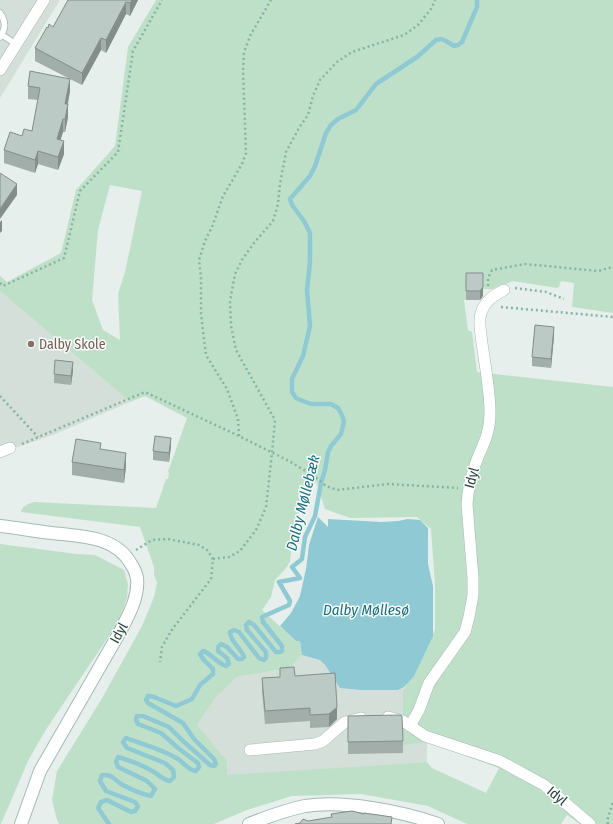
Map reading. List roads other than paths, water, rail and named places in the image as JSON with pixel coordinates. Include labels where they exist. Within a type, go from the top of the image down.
[{"type":"street","points":[[0,70],[44,0]]},
{"type":"street","name":"Idyl","points":[[410,726],[419,710],[429,683],[465,632],[469,617],[473,595],[467,504],[468,490],[478,457],[489,431],[490,420],[490,394],[480,327],[481,313],[491,297],[504,290]]},
{"type":"street","name":"Idyl","points":[[0,526],[89,537],[103,541],[119,548],[127,556],[137,577],[137,590],[133,607],[40,771],[21,824]]},
{"type":"street","name":"Idyl","points":[[250,750],[315,744],[323,741],[345,722],[365,717],[386,716],[403,721],[424,736],[500,761],[544,784],[590,824]]},
{"type":"street","points":[[249,824],[276,813],[306,806],[334,805],[370,808],[424,819],[438,824]]},
{"type":"lane","points":[[0,13],[5,24],[1,36],[16,44]]},
{"type":"water","name":"Dalby Møllesø","points":[[318,517],[328,527],[328,519],[381,522],[408,519],[420,520],[428,528],[428,564],[433,586],[433,636],[414,676],[404,687],[398,690],[360,690],[340,688],[325,665],[320,660],[302,655],[300,641],[296,641],[280,626],[291,613],[300,596],[306,569],[309,545]]},
{"type":"waterway","name":"Dalby Møllebæk","points":[[109,824],[98,808],[101,802],[107,800],[131,812],[135,811],[138,806],[135,802],[106,791],[100,781],[102,775],[111,776],[121,784],[147,795],[151,796],[155,789],[147,781],[118,767],[116,762],[118,757],[146,767],[163,779],[170,781],[174,777],[173,770],[165,763],[127,748],[123,742],[126,738],[166,752],[193,771],[196,771],[199,767],[198,763],[161,733],[138,724],[136,720],[137,716],[143,716],[169,727],[210,765],[214,766],[216,764],[214,759],[194,739],[183,723],[148,703],[146,700],[148,696],[176,706],[192,699],[200,685],[213,674],[213,669],[200,654],[203,651],[226,666],[229,664],[227,658],[218,651],[218,647],[221,644],[227,647],[238,659],[242,659],[244,657],[231,636],[230,632],[234,630],[239,632],[259,658],[264,660],[266,658],[266,652],[247,630],[246,625],[249,622],[254,625],[276,652],[282,651],[282,646],[263,622],[262,617],[289,605],[290,601],[279,582],[300,578],[292,567],[302,559],[305,537],[315,516],[328,452],[341,434],[344,422],[338,408],[331,404],[311,404],[296,398],[292,392],[292,379],[303,356],[310,326],[307,290],[310,262],[310,233],[304,221],[292,205],[290,199],[310,176],[326,133],[331,125],[338,119],[356,110],[376,84],[417,57],[436,40],[441,39],[454,46],[462,42],[477,7],[477,0]]},
{"type":"place","name":"Dalby Skole","points":[[31,344]]}]
